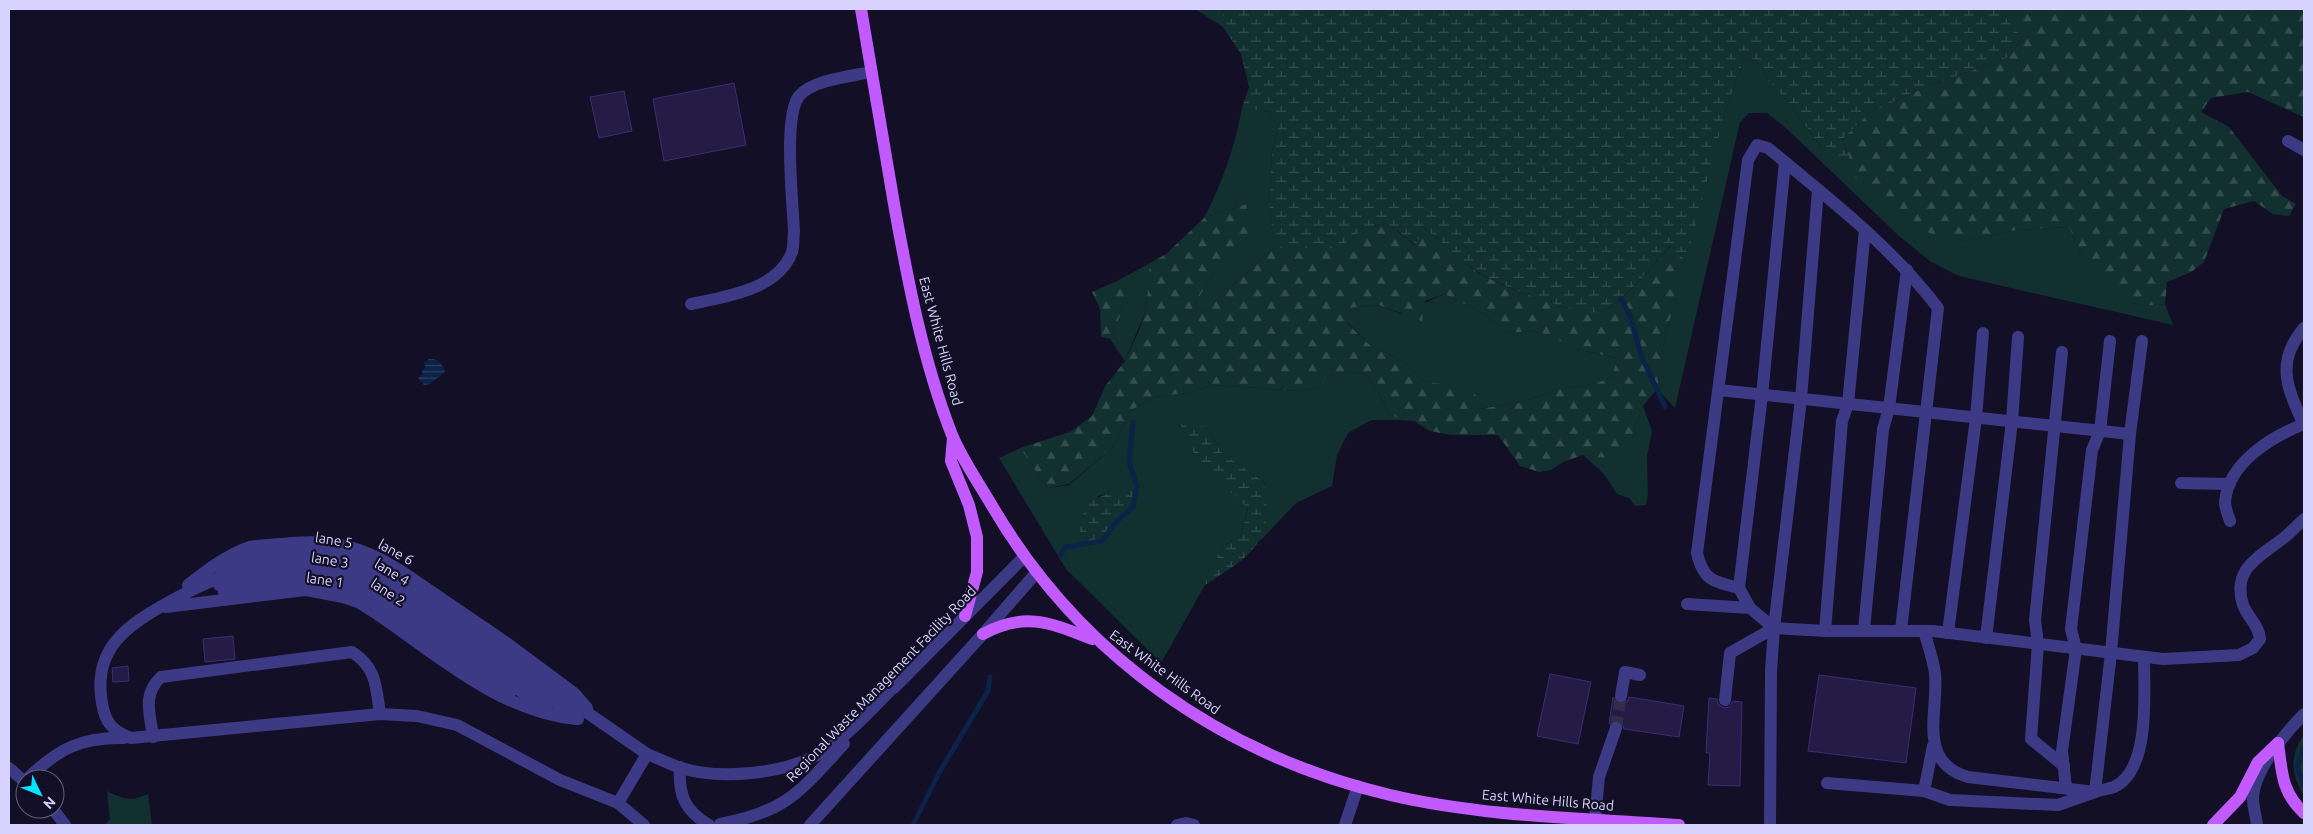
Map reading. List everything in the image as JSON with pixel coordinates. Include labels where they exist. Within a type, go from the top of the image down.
[{"type":"main road","name":"East White Hills Road","points":[[861,9],[904,259],[936,390],[953,438],[1024,557],[1072,615],[1098,642],[1179,704],[1241,742],[1298,768],[1406,798],[1461,808],[1679,825]]},
{"type":"main road","points":[[953,438],[951,461],[969,505],[977,537],[977,572],[964,616]]},
{"type":"main road","points":[[983,634],[998,626],[1013,622],[1041,621],[1098,642]]},
{"type":"main road","points":[[2278,742],[2283,784],[2295,804],[2304,813]]},
{"type":"main road","points":[[2214,825],[2240,797],[2258,762],[2278,742]]},
{"type":"street","points":[[691,304],[733,295],[761,285],[782,268],[792,252],[794,232],[791,115],[800,95],[814,86],[871,72]]},
{"type":"street","points":[[2288,141],[2304,150]]},
{"type":"street","points":[[1739,588],[1717,583],[1701,571],[1697,553],[1748,160],[1757,144],[1768,148],[1865,230],[1907,270],[1938,308],[1901,630]]},
{"type":"street","points":[[1774,628],[1750,608],[1739,588],[1762,395],[1784,162]]},
{"type":"street","points":[[1770,825],[1771,670],[1774,628],[1801,399],[1818,190]]},
{"type":"street","points":[[1825,631],[1842,421],[1848,404],[1865,230]]},
{"type":"street","points":[[1864,630],[1883,429],[1889,408],[1907,270]]},
{"type":"street","points":[[2230,521],[2225,504],[2230,484],[2241,466],[2257,450],[2272,439],[2304,425],[2286,375],[2287,354],[2304,328]]},
{"type":"street","points":[[1948,633],[1976,418],[1983,333]]},
{"type":"street","points":[[1986,638],[2012,421],[2018,337]]},
{"type":"street","points":[[2066,788],[2062,751],[2076,649],[2072,620],[2092,450],[2100,431],[2110,341]]},
{"type":"street","points":[[2095,792],[2111,653],[2130,434],[2142,341]]},
{"type":"street","points":[[2062,352],[2035,620],[2038,644],[2031,739],[2064,766]]},
{"type":"street","points":[[1719,390],[2130,434]]},
{"type":"street","points":[[2181,483],[2230,484]]},
{"type":"street","points":[[1725,700],[1730,653],[1774,628],[1825,631],[1924,631],[2163,659],[2239,655],[2253,648],[2260,639],[2259,630],[2244,607],[2240,593],[2241,580],[2247,567],[2304,519]]},
{"type":"street","name":"lane 5","points":[[254,571],[318,551],[356,558],[380,569],[495,665]]},
{"type":"street","name":"Regional Waste Management Facility Road","points":[[717,825],[767,812],[796,795],[898,683],[1024,557]]},
{"type":"street","points":[[158,608],[216,565],[254,571]]},
{"type":"street","points":[[131,738],[116,732],[105,719],[100,690],[101,672],[106,656],[121,634],[134,622],[219,576],[254,571]]},
{"type":"street","points":[[158,608],[199,597],[254,571]]},
{"type":"street","name":"lane 1","points":[[254,571],[306,590],[326,592],[358,602],[495,665]]},
{"type":"street","name":"lane 3","points":[[254,571],[320,571],[373,586],[495,665]]},
{"type":"street","points":[[810,825],[1036,573]]},
{"type":"street","points":[[1687,604],[1750,608]]},
{"type":"street","points":[[1924,631],[1934,673],[1933,746],[1924,791]]},
{"type":"street","points":[[153,737],[148,698],[152,685],[161,677],[352,652],[364,660],[372,672],[380,714]]},
{"type":"street","points":[[1827,783],[1924,791],[1950,800],[2058,806],[2116,786],[2130,771],[2140,751],[2144,714],[2144,657]]},
{"type":"street","points":[[495,665],[510,701],[533,710],[554,715],[598,721]]},
{"type":"street","points":[[495,665],[554,715]]},
{"type":"street","points":[[495,665],[578,719]]},
{"type":"street","points":[[495,665],[598,721],[647,754],[680,768],[737,774],[768,771],[795,765],[826,750],[898,683]]},
{"type":"street","points":[[1621,696],[1625,672],[1640,675]]},
{"type":"street","points":[[38,769],[46,761],[74,744],[100,737],[153,737],[380,714],[417,716],[457,726],[560,780],[618,803],[644,825]]},
{"type":"street","points":[[2257,825],[2253,796],[2262,771],[2278,742],[2304,714]]},
{"type":"street","points":[[1595,819],[1599,777],[1616,728]]},
{"type":"street","points":[[1933,746],[1955,774],[2095,792]]},
{"type":"street","points":[[618,803],[647,754]]},
{"type":"street","points":[[680,768],[679,788],[682,799],[698,819],[717,825]]},
{"type":"street","points":[[1345,825],[1358,786]]},
{"type":"street","points":[[1177,825],[1186,823],[1194,825]]},
{"type":"green space","points":[[1195,9],[1223,9],[1223,27]]},
{"type":"green space","points":[[1223,9],[1999,9],[2022,37],[2009,57],[1926,87],[1871,112],[1842,139],[1857,179],[1822,148],[1788,102],[1768,80],[1761,65],[1751,58],[1743,62],[1726,109],[1686,261],[1670,246],[1626,294],[1607,309],[1598,312],[1588,312],[1536,298],[1486,277],[1463,261],[1424,227],[1416,245],[1386,223],[1361,229],[1341,248],[1274,248],[1269,202],[1272,151],[1278,127],[1270,112],[1242,108],[1249,87],[1241,54],[1223,27]]},
{"type":"green space","points":[[1999,9],[2304,9],[2304,117],[2248,92],[2211,98],[2201,112],[2229,127],[2282,196],[2296,204],[2289,216],[2273,214],[2254,201],[2224,209],[2204,262],[2191,272],[2167,282],[2165,304],[2145,306],[2130,302],[2113,292],[2083,259],[2069,227],[2016,230],[1960,242],[1940,238],[1917,227],[1886,205],[1857,179],[1842,139],[1871,112],[1926,87],[2009,57],[2022,37]]},
{"type":"green space","points":[[1751,58],[1761,65],[1768,80],[1788,102],[1822,148],[1960,242],[2016,230],[2069,227],[2083,259],[2130,302],[2145,306],[2165,304],[2173,325],[1959,276],[1931,262],[1899,236],[1787,129],[1767,113],[1749,113],[1740,122],[1675,408],[1657,389],[1664,341],[1726,109],[1743,62]]},
{"type":"green space","points":[[1242,108],[1270,112],[1278,127],[1272,151],[1269,202],[1274,248],[1199,316],[1188,316],[1212,275],[1248,236],[1246,204],[1204,218],[1217,192],[1227,164]]},
{"type":"green space","points":[[1246,204],[1251,224],[1248,237],[1212,275],[1188,316],[1199,316],[1274,248],[1341,248],[1361,229],[1386,223],[1415,245],[1424,227],[1463,261],[1486,277],[1536,298],[1588,312],[1598,312],[1607,309],[1617,302],[1671,246],[1686,261],[1664,341],[1657,389],[1643,406],[1632,436],[1620,453],[1606,458],[1583,455],[1563,462],[1551,470],[1539,472],[1520,466],[1498,435],[1451,435],[1430,431],[1414,421],[1400,420],[1388,412],[1378,391],[1367,376],[1348,371],[1326,377],[1320,387],[1300,391],[1212,385],[1187,393],[1154,397],[1130,411],[1114,446],[1069,484],[1047,488],[1020,448],[1070,432],[1092,416],[1106,385],[1125,361],[1138,333],[1146,310],[1150,263],[1166,254],[1204,218]],"holes":[[[1444,294],[1479,311],[1510,333],[1541,333],[1582,350],[1617,358],[1612,378],[1588,385],[1560,389],[1522,402],[1479,409],[1474,390],[1424,381],[1403,361],[1372,347],[1347,323],[1350,308],[1379,305],[1422,321],[1425,301]]]},
{"type":"green space","points":[[1150,263],[1146,310],[1125,361],[1110,339],[1121,314],[1126,290],[1115,282]]},
{"type":"green space","points":[[1115,282],[1126,290],[1121,314],[1110,339],[1101,337],[1100,309],[1092,292]]},
{"type":"green space","points":[[1444,294],[1479,311],[1510,333],[1539,333],[1554,337],[1579,349],[1617,358],[1612,378],[1588,385],[1560,389],[1522,402],[1478,409],[1448,386],[1424,381],[1403,361],[1372,347],[1347,322],[1350,308],[1379,305],[1401,314]]},
{"type":"green space","points":[[1348,371],[1367,376],[1378,391],[1388,412],[1400,420],[1371,420],[1348,433],[1337,455],[1332,486],[1296,503],[1260,541],[1267,514],[1264,482],[1223,454],[1206,427],[1231,490],[1248,508],[1241,534],[1222,549],[1209,570],[1205,585],[1161,663],[1066,569],[999,458],[1020,448],[1047,488],[1069,485],[1114,446],[1130,411],[1154,397],[1187,393],[1212,385],[1300,391],[1320,387],[1326,377]],"holes":[[[1116,492],[1133,507],[1116,522],[1102,541],[1079,544],[1098,496]]]},
{"type":"green space","points":[[1643,406],[1652,431],[1647,457],[1648,495],[1646,505],[1635,506],[1629,498],[1617,494],[1604,474],[1583,455],[1606,458],[1632,436]]},
{"type":"green space","points":[[1181,424],[1206,427],[1223,454],[1264,482],[1267,513],[1261,537],[1246,556],[1205,585],[1209,570],[1222,549],[1241,534],[1248,509],[1199,460],[1185,437]]},
{"type":"green space","points":[[1137,486],[1133,507],[1116,522],[1102,541],[1079,545],[1083,516],[1093,500]]},
{"type":"green space","points":[[2304,735],[2304,795],[2296,780],[2294,758],[2299,742]]},
{"type":"green space","points":[[107,791],[128,799],[148,794],[152,825],[105,825],[110,819]]},
{"type":"water","points":[[429,359],[440,362],[445,372],[430,384],[424,385],[418,378],[422,374],[422,370],[426,368],[424,363]]},
{"type":"building","points":[[734,83],[746,145],[664,161],[653,99]]},
{"type":"building","points":[[624,91],[632,131],[599,138],[590,97]]},
{"type":"building","points":[[233,636],[235,659],[205,662],[203,639]]},
{"type":"building","points":[[128,666],[129,681],[113,682],[112,668]]},
{"type":"building","points":[[1550,674],[1591,682],[1578,744],[1537,736]]},
{"type":"building","points":[[1819,675],[1916,688],[1906,763],[1808,751]]},
{"type":"building","points":[[1613,697],[1620,704],[1627,702],[1629,697],[1684,706],[1679,737],[1624,729],[1622,723],[1618,720],[1609,724]]},
{"type":"building","points":[[1709,698],[1717,699],[1718,704],[1724,708],[1729,707],[1733,701],[1742,702],[1740,786],[1708,785],[1710,753],[1706,753]]},
{"type":"waterway","points":[[1621,299],[1630,316],[1641,355],[1665,407]]},
{"type":"waterway","points":[[1061,555],[1065,547],[1102,541],[1116,522],[1133,507],[1137,486],[1129,462],[1133,422]]},
{"type":"waterway","points":[[913,825],[939,773],[988,691],[990,677]]},
{"type":"waterway","points":[[2304,747],[2297,767],[2304,786]]},
{"type":"tunnel","points":[[1616,728],[1621,696]]}]
